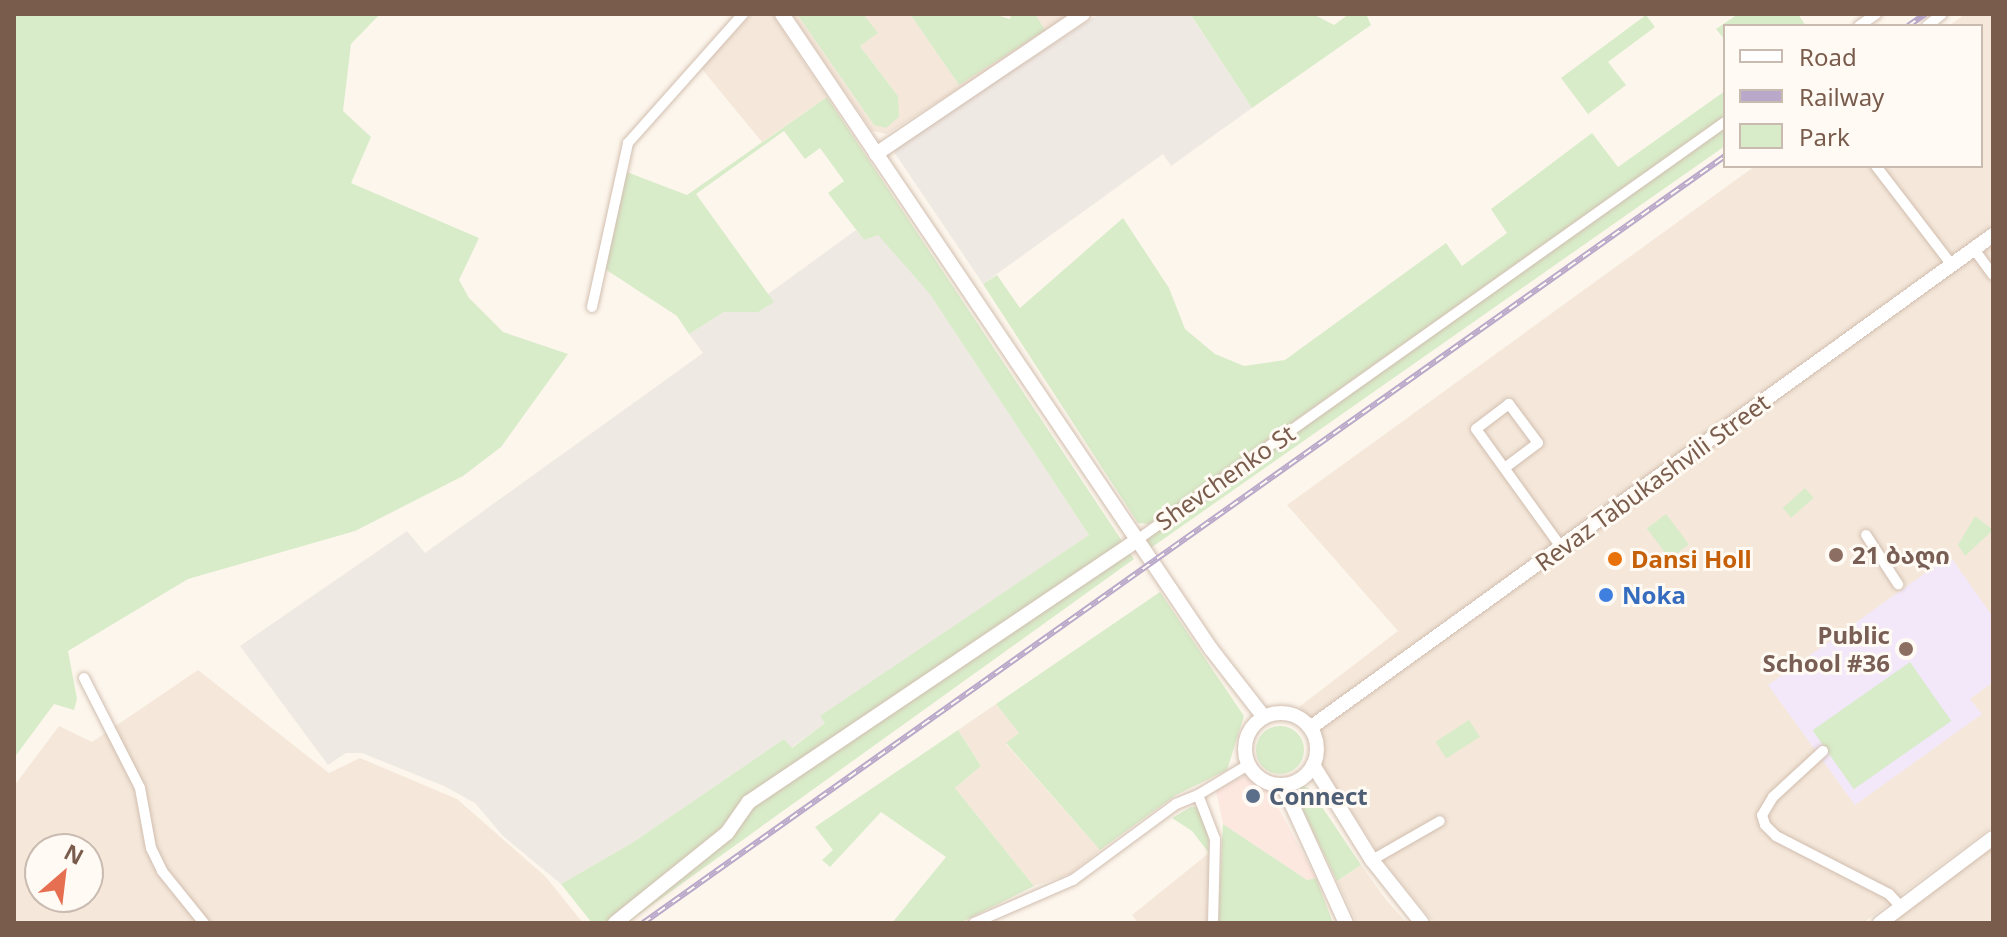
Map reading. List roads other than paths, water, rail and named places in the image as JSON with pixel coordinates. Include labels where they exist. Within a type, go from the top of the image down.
[{"type":"main road","points":[[782,14],[1137,540],[1264,717]]},
{"type":"main road","points":[[876,154],[1083,14]]},
{"type":"main road","name":"Revaz Tabukashvili Street","points":[[1310,728],[1993,235]]},
{"type":"main road","name":"Shevchenko St","points":[[615,923],[727,833],[749,802],[1137,540]]},
{"type":"main road","points":[[1294,715],[1310,728],[1317,746],[1313,765],[1295,783],[1283,785],[1263,780],[1248,765],[1249,733],[1264,717],[1294,715]]},
{"type":"main road","points":[[1313,765],[1372,860],[1422,923]]},
{"type":"main road","points":[[1283,785],[1346,923]]},
{"type":"main road","points":[[1880,923],[1993,838]]},
{"type":"street","points":[[592,307],[628,143],[743,14]]},
{"type":"street","name":"Shevchenko St","points":[[1137,540],[1723,123]]},
{"type":"street","points":[[1878,168],[1952,265]]},
{"type":"street","points":[[1974,249],[1993,275]]},
{"type":"street","points":[[1506,467],[1538,443],[1509,404],[1476,429],[1561,547]]},
{"type":"street","points":[[1866,535],[1898,584]]},
{"type":"street","points":[[84,678],[140,788],[151,848],[162,871],[204,923]]},
{"type":"street","points":[[1823,751],[1773,797],[1762,815],[1765,825],[1889,894],[1901,907]]},
{"type":"street","points":[[974,923],[1073,880],[1176,804],[1198,795],[1248,765]]},
{"type":"street","points":[[1198,795],[1215,839],[1213,923]]},
{"type":"street","points":[[1372,860],[1440,821]]},
{"type":"railway","points":[[1911,24],[1925,14]]},
{"type":"railway","points":[[643,923],[1723,157]]},
{"type":"place","name":"21 ბაღი","points":[[1836,555]]},
{"type":"place","name":"Dansi Holl","points":[[1615,559]]},
{"type":"place","name":"Noka","points":[[1606,595]]},
{"type":"place","name":"Public School #36","points":[[1906,649]]},
{"type":"place","name":"Connect","points":[[1253,796]]}]
